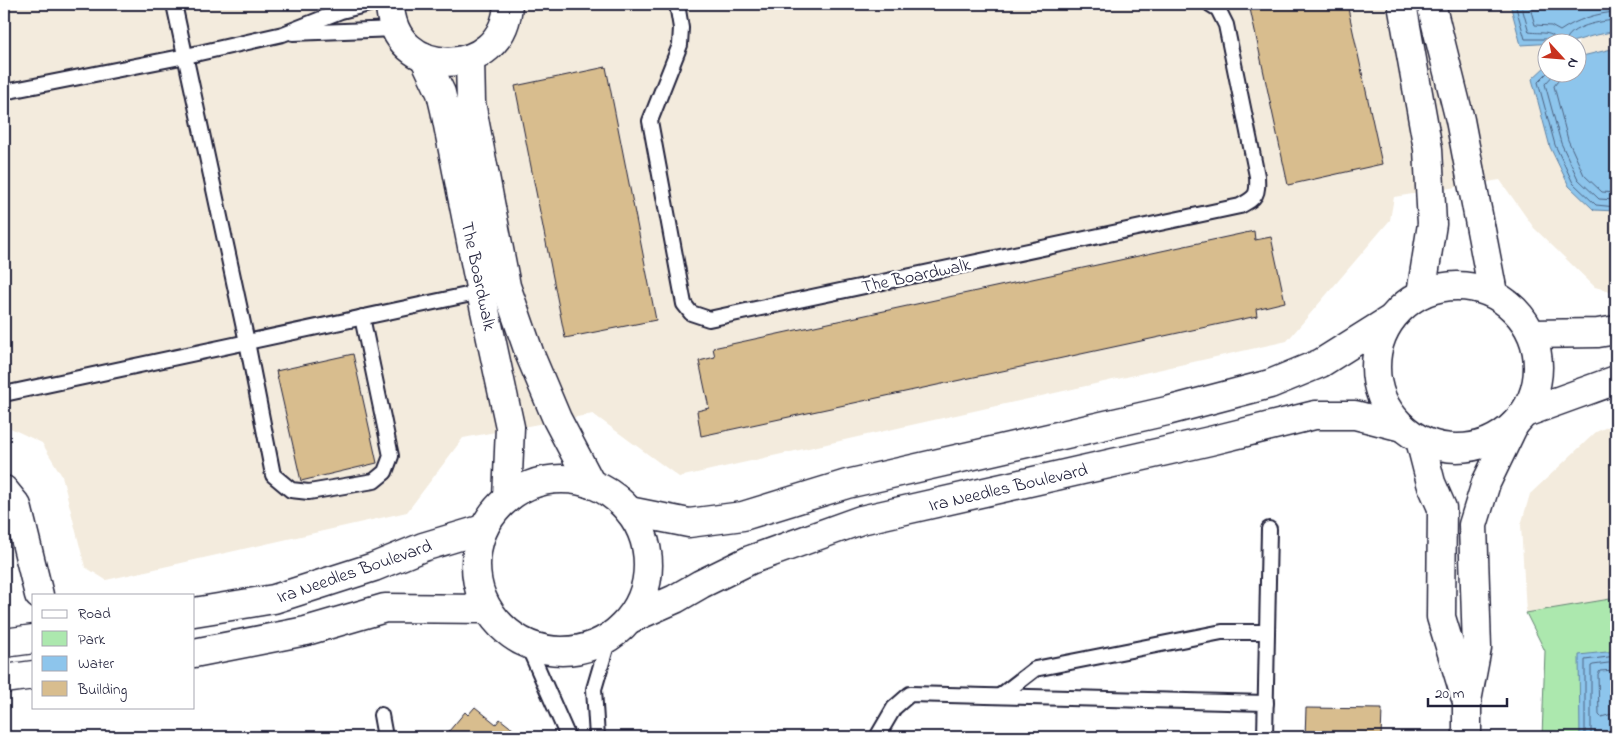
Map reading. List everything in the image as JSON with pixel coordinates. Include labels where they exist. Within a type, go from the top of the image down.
[{"type":"main road","points":[[1402,4],[1428,149],[1432,224],[1421,294]]},
{"type":"main road","points":[[1431,4],[1460,120],[1493,293]]},
{"type":"main road","points":[[393,16],[407,45],[424,57],[439,62],[455,62],[470,59],[488,48],[501,32],[514,7]]},
{"type":"main road","name":"The Boardwalk","points":[[424,57],[441,93],[445,110],[510,427],[507,499]]},
{"type":"main road","name":"The Boardwalk","points":[[470,59],[471,103],[506,286],[530,355],[557,419],[591,484]]},
{"type":"main road","points":[[1467,701],[1441,617],[1442,508],[1411,434],[1387,409],[1378,387],[1376,363],[1380,340],[1391,319],[1404,304],[1421,294],[1444,286],[1469,286],[1493,293],[1509,303],[1523,317],[1532,334],[1539,360],[1536,388],[1486,482],[1473,525],[1477,648],[1467,701],[1467,737]]},
{"type":"main road","points":[[629,511],[689,523],[743,516],[847,484],[1167,411],[1270,384],[1321,363],[1391,319]]},
{"type":"main road","points":[[1532,334],[1598,333],[1616,330]]},
{"type":"main road","points":[[1411,434],[1444,448],[1469,448],[1494,440],[1520,419],[1616,380]]},
{"type":"main road","name":"Ira Needles Boulevard","points":[[630,619],[675,599],[750,560],[861,520],[1315,415],[1355,415],[1411,434]]},
{"type":"main road","points":[[568,479],[591,484],[612,495],[629,511],[644,536],[648,565],[644,594],[630,619],[609,638],[584,650],[556,652],[528,646],[504,631],[487,610],[477,584],[475,556],[483,529],[493,513],[507,499],[525,487],[546,480],[568,479]]},
{"type":"main road","points":[[4,490],[17,506],[39,594]]},
{"type":"main road","name":"Ira Needles Boulevard","points":[[195,612],[274,598],[374,567],[423,547],[483,529]]},
{"type":"main road","points":[[195,653],[306,630],[385,608],[487,610]]},
{"type":"main road","points":[[4,642],[32,639]]},
{"type":"main road","points":[[4,679],[32,675]]},
{"type":"lane","points":[[174,4],[247,342],[273,474],[291,490],[309,492],[374,481],[385,472],[391,456],[362,317]]},
{"type":"lane","points":[[283,34],[341,11],[368,4]]},
{"type":"lane","name":"The Boardwalk","points":[[677,4],[681,28],[680,45],[650,121],[684,304],[691,313],[709,319],[1240,206],[1254,199],[1258,192],[1257,176],[1226,25],[1218,9],[1210,4]]},
{"type":"lane","points":[[4,92],[186,56],[283,34],[393,16]]},
{"type":"lane","points":[[4,394],[481,292]]},
{"type":"lane","points":[[1265,737],[1268,529]]},
{"type":"lane","points":[[1000,696],[1036,669],[1222,632],[1267,632]]},
{"type":"lane","points":[[597,737],[594,689],[609,638]]},
{"type":"lane","points":[[528,646],[568,737]]},
{"type":"lane","points":[[876,737],[894,708],[910,694],[1266,702]]},
{"type":"lane","points":[[381,715],[385,737]]},
{"type":"shaded area","points":[[4,4],[1616,4],[1616,293],[1595,287],[1534,228],[1500,180],[1394,197],[1390,220],[1287,341],[679,477],[593,414],[463,438],[407,512],[106,580],[85,567],[62,476],[42,443],[4,425]]},
{"type":"shaded area","points":[[1616,423],[1616,598],[1526,613],[1521,525],[1530,494],[1596,432]]},
{"type":"green space","points":[[1616,598],[1616,737],[1542,737],[1545,651],[1526,613]]},
{"type":"water","points":[[1510,4],[1616,4],[1616,31],[1588,37],[1588,32],[1538,32],[1538,44],[1521,45]]},
{"type":"water","points":[[1616,48],[1616,211],[1594,210],[1569,186],[1550,147],[1532,79],[1538,73],[1538,82],[1588,82],[1588,55]]},
{"type":"water","points":[[1616,651],[1616,731],[1611,733],[1611,737],[1580,737],[1579,655]]},
{"type":"building","points":[[1249,4],[1347,4],[1382,164],[1288,185]]},
{"type":"building","points":[[606,67],[656,320],[565,338],[515,86]]},
{"type":"building","points":[[1254,231],[1255,240],[1271,237],[1285,302],[1256,309],[1257,316],[701,436],[697,411],[709,408],[699,361],[715,357],[713,348]]},
{"type":"building","points":[[353,354],[377,463],[301,481],[276,371]]},
{"type":"building","points":[[475,707],[496,724],[500,719],[523,737],[444,737],[465,712],[468,715]]},
{"type":"building","points":[[1306,708],[1382,709],[1381,737],[1305,737]]}]
